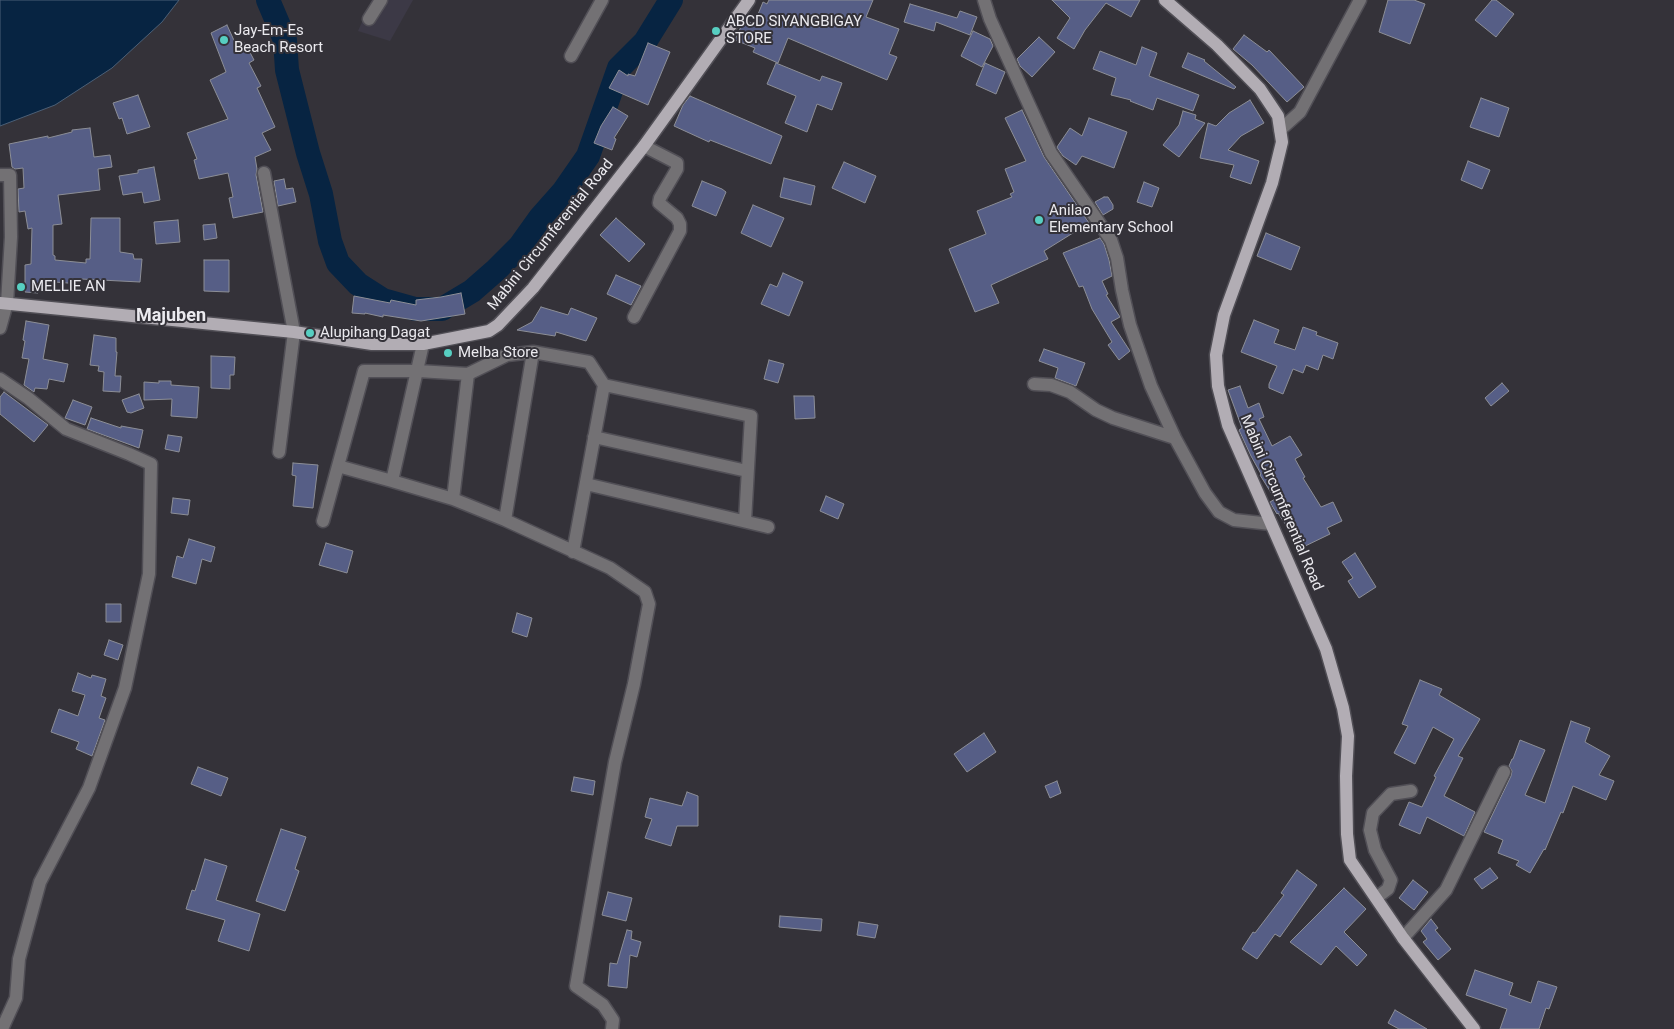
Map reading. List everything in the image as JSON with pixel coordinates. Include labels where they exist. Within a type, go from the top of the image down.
[{"type":"main road","name":"Mabini Circumferential Road","points":[[3,303],[294,332],[372,344],[423,344],[489,330],[498,325],[533,288],[644,146],[749,0]]},
{"type":"main road","name":"Mabini Circumferential Road","points":[[1173,3],[1260,89],[1278,116],[1282,142],[1272,182],[1224,315],[1216,355],[1218,386],[1228,425],[1326,649],[1343,708],[1348,736],[1346,776],[1350,860],[1403,938],[1474,1029]]},
{"type":"street","points":[[369,19],[381,0]]},
{"type":"street","points":[[571,56],[602,0]]},
{"type":"street","points":[[984,0],[990,20],[1051,153],[1111,240],[1118,258],[1122,290],[1130,325],[1150,386],[1175,438],[1205,493],[1219,512],[1234,520],[1271,524]]},
{"type":"street","points":[[1280,130],[1300,112],[1360,0]]},
{"type":"street","points":[[634,317],[680,231],[680,224],[676,218],[660,203],[660,198],[677,170],[677,163],[644,146]]},
{"type":"street","points":[[264,172],[294,332],[279,452]]},
{"type":"street","points":[[0,175],[10,175],[10,238],[0,328]]},
{"type":"street","points":[[392,481],[423,344]]},
{"type":"street","points":[[505,520],[532,352]]},
{"type":"street","points":[[323,521],[364,371],[418,371],[468,374],[507,355],[532,352],[589,362],[604,385],[573,552]]},
{"type":"street","points":[[452,499],[468,374]]},
{"type":"street","points":[[0,379],[28,398],[66,430],[151,464],[149,574],[125,688],[89,788],[40,882],[20,959],[16,998],[2,1029]]},
{"type":"street","points":[[1034,384],[1051,385],[1070,392],[1096,410],[1113,418],[1175,438]]},
{"type":"street","points":[[604,385],[752,416],[747,471],[746,521]]},
{"type":"street","points":[[594,437],[747,471]]},
{"type":"street","points":[[338,466],[452,499],[505,520],[610,568],[645,592],[649,604],[634,684],[614,762],[576,986],[603,1005],[613,1020],[612,1029]]},
{"type":"street","points":[[586,484],[768,527]]},
{"type":"street","points":[[1403,938],[1446,890],[1504,772]]},
{"type":"street","points":[[1376,898],[1388,889],[1390,880],[1375,850],[1370,830],[1373,813],[1391,794],[1411,791]]},
{"type":"shaded area","points":[[372,0],[413,0],[390,41],[358,31]]},
{"type":"water","points":[[0,0],[179,0],[162,22],[112,68],[55,105],[0,126]]},
{"type":"building","points":[[769,0],[873,0],[866,17],[899,29],[889,54],[897,57],[887,80],[788,38],[778,63],[753,52],[755,48],[735,40],[744,20],[754,24],[763,2],[767,4]]},
{"type":"building","points":[[1052,0],[1140,0],[1131,17],[1106,3],[1085,30],[1074,49],[1057,38],[1070,18]]},
{"type":"building","points":[[1388,0],[1414,0],[1425,4],[1410,44],[1379,32]]},
{"type":"building","points":[[1492,0],[1496,0],[1514,14],[1496,37],[1475,20]]},
{"type":"building","points":[[910,4],[957,18],[960,11],[977,17],[970,35],[936,22],[934,31],[904,22]]},
{"type":"building","points":[[227,25],[237,47],[245,43],[254,60],[249,63],[261,86],[257,88],[275,127],[262,133],[271,150],[255,157],[256,175],[263,212],[233,218],[229,198],[233,197],[228,173],[199,179],[194,160],[197,159],[187,133],[228,119],[210,80],[226,72],[211,33]]},
{"type":"building","points":[[973,31],[990,39],[993,46],[982,67],[961,56]]},
{"type":"building","points":[[1244,35],[1267,52],[1269,50],[1304,87],[1287,102],[1252,65],[1233,49]]},
{"type":"building","points":[[1039,37],[1055,52],[1032,77],[1020,66],[1017,59]]},
{"type":"building","points":[[648,43],[670,52],[648,105],[609,88],[619,70],[628,76],[628,74],[635,76]]},
{"type":"building","points":[[1142,47],[1157,53],[1149,76],[1199,95],[1193,111],[1157,98],[1153,110],[1131,100],[1111,95],[1116,78],[1093,69],[1100,51],[1136,65]]},
{"type":"building","points":[[1188,53],[1205,60],[1236,87],[1234,89],[1182,67]]},
{"type":"building","points":[[776,63],[820,81],[822,76],[842,83],[832,110],[817,104],[807,132],[785,123],[796,96],[767,84]]},
{"type":"building","points":[[985,63],[1005,72],[996,94],[976,85]]},
{"type":"building","points":[[138,95],[150,127],[127,134],[122,118],[119,119],[113,103]]},
{"type":"building","points":[[690,96],[782,136],[771,164],[710,140],[709,142],[674,126],[683,105]]},
{"type":"building","points":[[1481,98],[1509,108],[1499,137],[1470,127]]},
{"type":"building","points":[[1250,100],[1264,123],[1241,136],[1228,150],[1259,161],[1251,184],[1230,177],[1234,165],[1200,158],[1208,123],[1216,126],[1229,113]]},
{"type":"building","points":[[613,107],[628,116],[614,138],[616,139],[612,150],[594,143],[601,126]]},
{"type":"building","points":[[1022,110],[1044,157],[1089,223],[1044,251],[1048,259],[991,285],[999,303],[975,312],[949,249],[986,234],[977,211],[1012,197],[1010,194],[1014,192],[1005,169],[1026,161],[1005,118]]},
{"type":"building","points":[[1183,111],[1196,115],[1195,119],[1205,123],[1179,157],[1163,145],[1179,125]]},
{"type":"building","points":[[1089,118],[1127,132],[1114,168],[1082,156],[1076,165],[1063,156],[1057,147],[1070,128],[1082,136]]},
{"type":"building","points":[[90,128],[94,157],[110,155],[112,167],[98,169],[100,190],[58,195],[62,224],[53,225],[53,255],[55,260],[86,263],[86,259],[90,259],[91,218],[120,218],[120,252],[133,254],[134,259],[142,259],[140,282],[81,279],[80,284],[55,282],[55,285],[37,287],[38,293],[25,292],[25,265],[31,264],[32,228],[28,229],[25,211],[19,212],[18,189],[24,188],[23,168],[15,169],[12,167],[9,144],[48,136],[48,138],[72,132],[72,130]]},
{"type":"building","points":[[1468,161],[1490,170],[1482,189],[1461,180]]},
{"type":"building","points":[[844,162],[876,176],[865,203],[832,188]]},
{"type":"building","points":[[154,167],[160,200],[144,203],[142,192],[123,195],[119,176],[138,173],[138,170]]},
{"type":"building","points":[[784,178],[815,186],[811,205],[780,197]]},
{"type":"building","points":[[284,179],[286,189],[293,188],[296,202],[278,206],[274,181]]},
{"type":"building","points":[[702,181],[726,192],[716,216],[692,206]]},
{"type":"building","points":[[1144,182],[1159,188],[1152,207],[1137,202]]},
{"type":"building","points":[[1108,197],[1113,205],[1113,209],[1103,215],[1095,202]]},
{"type":"building","points":[[753,205],[784,218],[771,247],[741,233]]},
{"type":"building","points":[[616,218],[645,244],[629,262],[600,235]]},
{"type":"building","points":[[178,220],[180,242],[156,244],[154,222]]},
{"type":"building","points":[[215,224],[217,238],[204,240],[203,225]]},
{"type":"building","points":[[1266,233],[1300,247],[1291,270],[1257,256]]},
{"type":"building","points":[[1100,238],[1104,244],[1112,276],[1102,281],[1108,294],[1106,295],[1120,317],[1111,322],[1130,351],[1119,360],[1108,345],[1112,342],[1092,309],[1083,286],[1079,287],[1063,253]]},
{"type":"building","points":[[204,260],[229,260],[229,292],[204,291]]},
{"type":"building","points":[[783,273],[803,282],[789,316],[761,304],[770,284],[777,287]]},
{"type":"building","points":[[616,275],[641,286],[631,305],[607,294]]},
{"type":"building","points":[[461,293],[465,314],[421,321],[383,315],[383,317],[365,313],[352,313],[354,296],[390,303],[391,300],[416,305],[416,300]]},
{"type":"building","points":[[541,307],[568,315],[571,308],[597,318],[586,341],[556,332],[555,336],[517,330],[532,322]]},
{"type":"building","points":[[1254,320],[1279,330],[1274,343],[1295,350],[1303,327],[1317,332],[1316,335],[1338,343],[1333,359],[1323,355],[1318,370],[1306,365],[1303,373],[1293,369],[1283,394],[1269,388],[1277,366],[1241,352]]},
{"type":"building","points":[[26,321],[49,325],[43,359],[68,364],[64,382],[49,379],[47,389],[35,388],[34,392],[24,385],[29,359],[22,358]]},
{"type":"building","points":[[94,335],[116,338],[115,376],[121,376],[120,392],[103,391],[104,372],[98,371],[99,366],[90,365]]},
{"type":"building","points":[[1044,349],[1085,363],[1076,386],[1055,378],[1058,368],[1039,361]]},
{"type":"building","points":[[211,356],[235,357],[234,375],[230,375],[230,389],[211,388]]},
{"type":"building","points":[[769,360],[784,364],[778,383],[764,379]]},
{"type":"building","points":[[159,381],[171,381],[171,385],[199,387],[197,418],[171,416],[172,399],[144,400],[144,382],[159,383]]},
{"type":"building","points":[[1502,383],[1509,391],[1491,406],[1485,398]]},
{"type":"building","points":[[1240,386],[1248,408],[1259,403],[1264,417],[1259,419],[1272,446],[1290,436],[1302,455],[1295,459],[1305,477],[1303,478],[1321,507],[1333,502],[1342,521],[1327,528],[1330,534],[1299,549],[1292,534],[1270,502],[1275,499],[1260,475],[1239,430],[1242,428],[1228,390]]},
{"type":"building","points":[[4,392],[48,425],[34,442],[0,414],[0,397]]},
{"type":"building","points":[[139,394],[144,408],[131,413],[127,412],[122,400]]},
{"type":"building","points":[[794,396],[814,396],[815,418],[795,419]]},
{"type":"building","points":[[73,400],[92,407],[85,425],[65,418]]},
{"type":"building","points":[[91,418],[121,428],[121,426],[143,430],[139,448],[87,429]]},
{"type":"building","points":[[168,435],[182,437],[179,452],[165,449]]},
{"type":"building","points":[[293,463],[318,465],[313,508],[293,506],[296,476],[292,475]]},
{"type":"building","points":[[826,496],[844,504],[838,519],[820,511]]},
{"type":"building","points":[[173,498],[190,500],[188,515],[171,513]]},
{"type":"building","points":[[189,539],[215,547],[211,562],[202,559],[196,584],[172,577],[177,556],[183,558]]},
{"type":"building","points":[[326,543],[353,551],[347,573],[319,565]]},
{"type":"building","points":[[1355,553],[1376,587],[1359,598],[1348,581],[1353,578],[1342,562]]},
{"type":"building","points":[[106,604],[121,604],[121,622],[106,622]]},
{"type":"building","points":[[517,613],[532,618],[527,637],[512,632]]},
{"type":"building","points":[[109,640],[123,645],[118,660],[104,655]]},
{"type":"building","points":[[78,673],[91,678],[92,675],[106,679],[101,696],[106,698],[99,718],[105,720],[92,756],[76,749],[79,742],[51,732],[59,709],[78,716],[85,695],[72,691]]},
{"type":"building","points":[[1420,680],[1442,689],[1439,695],[1480,719],[1458,756],[1463,758],[1444,796],[1475,812],[1464,836],[1427,817],[1420,834],[1399,825],[1409,802],[1422,807],[1436,777],[1434,776],[1454,739],[1433,727],[1415,764],[1394,753],[1408,726],[1402,724]]},
{"type":"building","points":[[1571,721],[1590,728],[1585,742],[1610,756],[1599,775],[1614,781],[1606,800],[1573,786],[1563,813],[1561,812],[1545,850],[1530,873],[1516,865],[1519,861],[1498,853],[1503,840],[1484,832],[1511,776],[1512,771],[1509,766],[1520,740],[1545,750],[1525,795],[1545,803]]},
{"type":"building","points":[[984,733],[996,752],[967,772],[954,754]]},
{"type":"building","points":[[198,767],[228,778],[221,796],[191,784]]},
{"type":"building","points":[[574,777],[595,781],[593,795],[571,791]]},
{"type":"building","points":[[1057,781],[1061,793],[1050,798],[1045,786]]},
{"type":"building","points":[[687,792],[698,796],[698,826],[677,826],[671,846],[645,838],[652,819],[645,817],[650,798],[682,806]]},
{"type":"building","points":[[281,829],[306,837],[295,869],[299,871],[285,911],[256,901]]},
{"type":"building","points":[[205,859],[227,866],[216,900],[260,914],[249,951],[218,941],[225,920],[186,909],[192,890],[195,891]]},
{"type":"building","points":[[1490,868],[1498,878],[1482,889],[1474,879]]},
{"type":"building","points":[[1297,870],[1317,885],[1280,937],[1275,934],[1257,959],[1242,949],[1253,932],[1255,933],[1284,895],[1281,893]]},
{"type":"building","points":[[1413,880],[1428,892],[1414,910],[1399,898]]},
{"type":"building","points":[[1344,888],[1366,909],[1344,932],[1367,955],[1357,966],[1336,946],[1321,965],[1290,942]]},
{"type":"building","points":[[608,892],[632,898],[626,921],[602,915]]},
{"type":"building","points":[[780,916],[822,919],[821,931],[779,927]]},
{"type":"building","points":[[1431,919],[1438,928],[1435,930],[1451,949],[1438,960],[1423,942],[1427,939],[1421,931]]},
{"type":"building","points":[[859,922],[878,925],[875,938],[857,935]]},
{"type":"building","points":[[627,930],[632,931],[631,939],[641,942],[637,957],[630,955],[627,988],[608,986],[610,963],[617,964]]},
{"type":"building","points":[[1475,970],[1513,983],[1509,995],[1531,1003],[1538,981],[1557,987],[1549,1009],[1546,1008],[1539,1029],[1500,1029],[1507,1009],[1466,995]]},
{"type":"building","points":[[1395,1010],[1427,1029],[1399,1029],[1388,1023]]},
{"type":"waterway","points":[[268,0],[285,40],[287,70],[308,153],[321,194],[330,241],[338,263],[358,284],[383,300],[415,309],[442,309],[472,291],[520,246],[540,218],[563,192],[588,156],[619,68],[645,42],[671,0]]},
{"type":"place","name":"ABCD SIYANGBIGAY STORE","points":[[716,31]]},
{"type":"place","name":"Jay-Em-Es Beach Resort","points":[[224,40]]},
{"type":"place","name":"Anilao Elementary School","points":[[1039,220]]},
{"type":"place","name":"MELLIE AN","points":[[21,287]]},
{"type":"place","name":"Alupihang Dagat","points":[[310,333]]},
{"type":"place","name":"Melba Store","points":[[448,353]]},
{"type":"district","name":"Majuben","points":[[171,316]]}]
